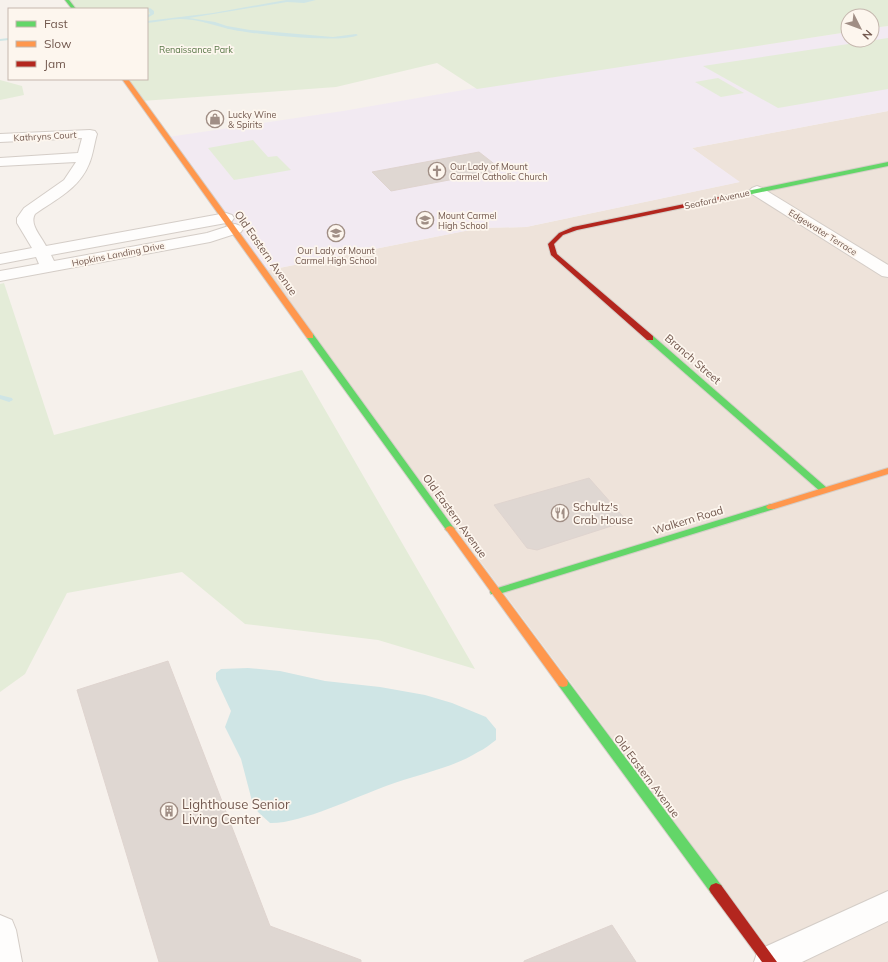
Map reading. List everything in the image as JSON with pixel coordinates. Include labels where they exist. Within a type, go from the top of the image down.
[{"type":"street","points":[[67,0],[73,8]]},
{"type":"street","name":"Old Eastern Avenue","points":[[126,80],[231,223],[495,592],[770,961]]},
{"type":"street","name":"Kathryns Court","points":[[0,138],[90,134],[80,169],[69,185],[34,207],[29,211],[25,218],[25,223],[49,267]]},
{"type":"street","points":[[0,162],[84,157]]},
{"type":"street","name":"Seaford Avenue","points":[[551,244],[557,237],[572,230],[888,164]]},
{"type":"street","name":"Edgewater Terrace","points":[[757,191],[888,272]]},
{"type":"street","name":"Hopkins Landing Drive","points":[[0,259],[231,223]]},
{"type":"street","name":"Hopkins Landing Drive","points":[[0,276],[210,237],[231,223]]},
{"type":"street","name":"Branch Street","points":[[551,244],[554,255],[824,490]]},
{"type":"street","name":"Walkern Road","points":[[495,592],[888,471]]},
{"type":"street","points":[[770,961],[888,904]]},
{"type":"street","points":[[0,930],[6,962]]},
{"type":"shaded area","points":[[888,26],[888,111],[692,148],[740,182],[526,227],[480,228],[264,271],[168,137],[343,111],[475,88],[840,33],[840,48],[880,48],[880,27]]},
{"type":"shaded area","points":[[888,111],[888,962],[779,962],[264,271],[480,228],[526,227],[739,182],[692,148]]},
{"type":"shaded area","points":[[248,668],[280,671],[325,681],[380,687],[425,695],[452,703],[486,717],[496,729],[496,740],[468,758],[457,763],[397,782],[312,815],[282,822],[270,823],[258,812],[252,801],[241,759],[225,727],[231,711],[216,679],[216,673],[221,669]]},
{"type":"green space","name":"Renaissance Park","points":[[67,0],[888,0],[888,26],[880,27],[880,8],[840,8],[840,33],[477,89],[437,63],[336,87],[142,101],[126,80],[148,80],[148,8],[73,8]]},
{"type":"green space","points":[[888,38],[888,89],[778,108],[703,66],[840,45],[840,48],[880,48],[880,39]]},
{"type":"green space","points":[[718,78],[744,93],[721,97],[695,82]]},
{"type":"green space","points":[[0,80],[22,86],[24,95],[0,100]]},
{"type":"green space","points":[[253,140],[268,157],[277,156],[291,170],[234,180],[208,148]]},
{"type":"green space","points":[[4,283],[54,435],[302,370],[475,669],[378,640],[245,624],[182,572],[67,593],[25,674],[0,692],[0,284]]},
{"type":"building","name":"Our Lady of Mount Carmel Catholic Church","points":[[479,152],[502,170],[391,191],[372,172]]},
{"type":"building","name":"Schultz's Crab House","points":[[589,478],[627,521],[537,550],[527,548],[494,505]]},
{"type":"building","name":"Lighthouse Senior Living Center","points":[[168,661],[270,926],[361,960],[361,962],[159,962],[77,690]]},
{"type":"building","points":[[612,925],[636,962],[524,962],[524,961]]},
{"type":"waterway","points":[[148,22],[213,14],[287,1],[304,2],[314,0]]},
{"type":"waterway","points":[[148,16],[152,14],[150,9]]},
{"type":"waterway","points":[[181,18],[215,23],[226,27],[250,31],[333,38],[356,35]]},
{"type":"waterway","points":[[0,40],[8,39]]},
{"type":"waterway","points":[[0,397],[9,400]]},
{"type":"traffic: fast","points":[[67,0],[73,8]]},
{"type":"traffic: fast","points":[[728,197],[888,164]]},
{"type":"traffic: fast","points":[[310,336],[450,529]]},
{"type":"traffic: fast","points":[[650,338],[824,490]]},
{"type":"traffic: fast","points":[[495,592],[771,507]]},
{"type":"traffic: fast","points":[[563,683],[716,889]]},
{"type":"traffic: slow","points":[[126,80],[310,336]]},
{"type":"traffic: slow","points":[[771,507],[888,471]]},
{"type":"traffic: slow","points":[[450,529],[563,683]]},
{"type":"traffic: jam","points":[[650,338],[554,255],[551,244],[561,234],[575,228],[728,197]]},
{"type":"traffic: jam","points":[[716,889],[770,962]]},
{"type":"place","name":"Lucky Wine & Spirits","points":[[215,119]]},
{"type":"place","name":"Our Lady of Mount Carmel Catholic Church","points":[[437,171]]},
{"type":"place","name":"Mount Carmel High School","points":[[425,220]]},
{"type":"place","name":"Our Lady of Mount Carmel High School","points":[[336,233]]},
{"type":"place","name":"Schultz's Crab House","points":[[560,513]]},
{"type":"place","name":"Lighthouse Senior Living Center","points":[[169,811]]}]
